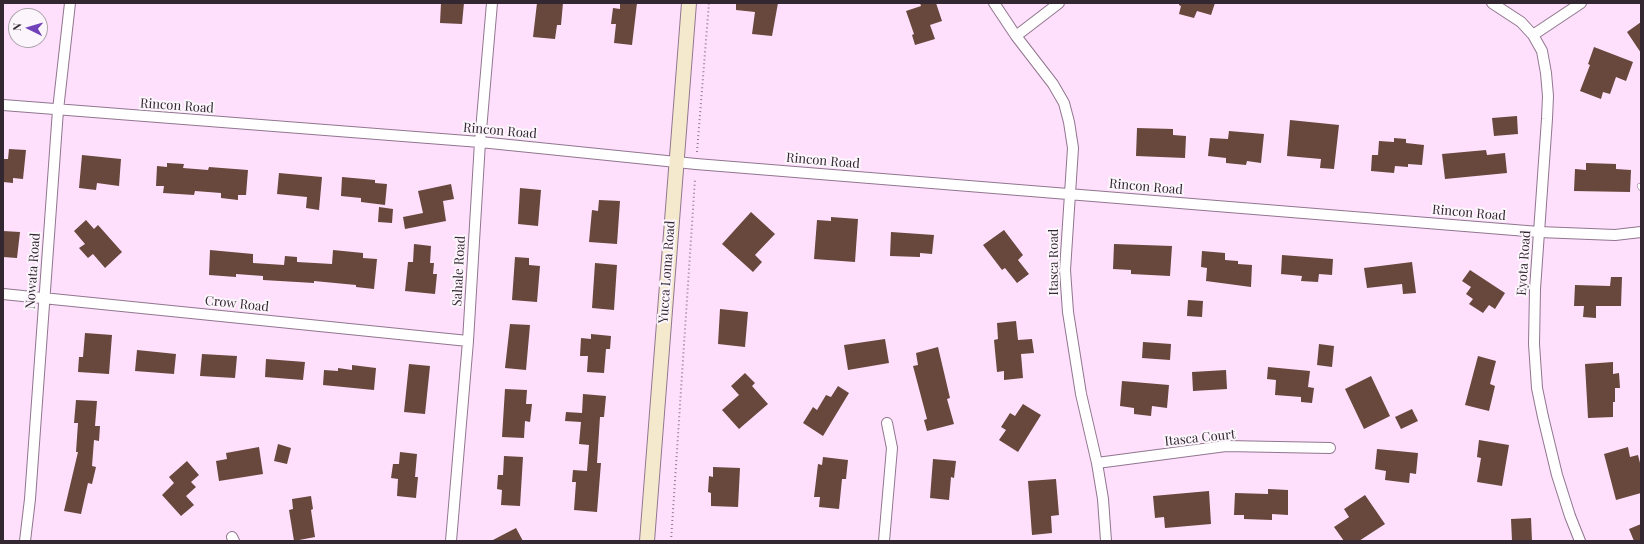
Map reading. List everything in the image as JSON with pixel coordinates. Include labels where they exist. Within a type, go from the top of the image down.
[{"type":"main road","name":"Yucca Loma Road","points":[[647,541],[688,3]]},
{"type":"street","name":"Nowata Road","points":[[25,541],[30,498],[58,110],[70,3]]},
{"type":"street","name":"Sahale Road","points":[[451,541],[468,341],[480,142],[492,3]]},
{"type":"street","name":"Itasca Road","points":[[994,3],[1016,36],[1053,84],[1064,103],[1069,122],[1073,148],[1065,270],[1068,312],[1081,394],[1097,463],[1103,499],[1106,541]]},
{"type":"street","points":[[1016,36],[1059,3]]},
{"type":"street","name":"Eyota Road","points":[[1492,3],[1521,22],[1533,35],[1542,51],[1548,96],[1534,289],[1534,344],[1537,388],[1557,475],[1570,516],[1580,541]]},
{"type":"street","points":[[1533,35],[1581,3]]},
{"type":"street","name":"Rincon Road","points":[[3,105],[480,142],[676,162],[1539,232],[1615,235],[1641,232]]},
{"type":"street","name":"Crow Road","points":[[3,294],[468,341]]},
{"type":"street","points":[[884,541],[892,448],[887,423]]},
{"type":"street","name":"Itasca Court","points":[[1097,463],[1226,446],[1330,448]]},
{"type":"path","points":[[697,152],[709,3]]},
{"type":"path","points":[[670,541],[696,179]]},
{"type":"building","points":[[441,3],[464,3],[462,24],[440,23]]},
{"type":"building","points":[[537,3],[563,3],[561,25],[557,25],[555,39],[533,37]]},
{"type":"building","points":[[620,3],[637,3],[632,45],[614,43],[616,24],[611,24],[613,8],[620,9]]},
{"type":"building","points":[[736,3],[778,3],[772,36],[752,34],[755,12],[736,10]]},
{"type":"building","points":[[920,3],[936,3],[942,21],[930,25],[935,39],[915,45],[912,35],[914,34],[906,11],[921,6]]},
{"type":"building","points":[[1179,3],[1215,3],[1211,15],[1197,11],[1194,18],[1179,14],[1181,6]]},
{"type":"building","points":[[1641,22],[1641,53],[1627,32]]},
{"type":"building","points":[[1594,47],[1633,62],[1626,81],[1616,77],[1610,94],[1603,92],[1601,99],[1580,91],[1590,65],[1588,64]]},
{"type":"building","points":[[1517,116],[1518,134],[1494,136],[1492,118]]},
{"type":"building","points":[[1290,120],[1339,125],[1334,169],[1320,168],[1321,159],[1287,156]]},
{"type":"building","points":[[1137,128],[1173,129],[1173,135],[1186,136],[1185,158],[1136,156]]},
{"type":"building","points":[[1229,131],[1264,134],[1261,163],[1247,161],[1246,165],[1226,163],[1226,158],[1208,156],[1210,138],[1228,139]]},
{"type":"building","points":[[1394,138],[1406,139],[1406,143],[1424,145],[1422,165],[1408,164],[1408,167],[1395,166],[1394,173],[1371,171],[1372,155],[1378,155],[1379,141],[1394,142]]},
{"type":"building","points":[[9,149],[26,150],[23,179],[13,178],[13,183],[3,182],[3,159],[8,159]]},
{"type":"building","points":[[1486,150],[1487,155],[1505,153],[1507,173],[1445,179],[1442,154]]},
{"type":"building","points":[[82,155],[121,159],[119,186],[97,183],[96,190],[79,188]]},
{"type":"building","points":[[167,163],[184,164],[183,168],[208,170],[209,167],[248,170],[246,195],[238,195],[238,200],[221,198],[221,193],[195,191],[194,195],[163,193],[164,186],[156,186],[157,166],[167,167]]},
{"type":"building","points":[[1586,163],[1616,164],[1616,169],[1631,170],[1630,192],[1574,191],[1575,169],[1586,170]]},
{"type":"building","points":[[279,173],[322,177],[319,210],[306,208],[307,197],[277,194]]},
{"type":"building","points":[[342,177],[375,180],[375,183],[387,184],[385,205],[361,202],[361,198],[341,196]]},
{"type":"building","points":[[451,184],[454,199],[443,201],[446,221],[405,229],[403,217],[423,213],[418,191]]},
{"type":"building","points":[[520,188],[541,190],[538,226],[518,224]]},
{"type":"building","points":[[599,200],[620,201],[617,244],[589,242],[592,210],[598,211]]},
{"type":"building","points":[[379,207],[393,209],[392,223],[378,222]]},
{"type":"building","points":[[751,212],[775,234],[755,255],[762,262],[753,272],[722,244]]},
{"type":"building","points":[[831,217],[858,219],[855,262],[814,259],[817,220],[831,221]]},
{"type":"building","points":[[86,220],[94,229],[98,225],[122,252],[105,268],[93,254],[88,258],[79,248],[85,244],[74,231]]},
{"type":"building","points":[[1004,230],[1023,255],[1018,260],[1029,274],[1017,283],[1005,268],[1002,270],[983,245]]},
{"type":"building","points":[[3,231],[20,232],[17,258],[3,257]]},
{"type":"building","points":[[891,232],[934,235],[932,254],[920,253],[920,257],[890,256]]},
{"type":"building","points":[[414,244],[431,246],[430,263],[434,263],[433,274],[437,274],[435,294],[405,291],[408,262],[413,262]]},
{"type":"building","points":[[1114,244],[1172,246],[1170,276],[1131,274],[1131,270],[1113,269]]},
{"type":"building","points":[[210,250],[253,254],[253,263],[284,265],[285,256],[297,257],[297,262],[332,264],[333,250],[363,253],[363,258],[377,259],[374,289],[356,287],[356,285],[314,281],[314,283],[263,280],[263,276],[236,274],[236,277],[209,275]]},
{"type":"building","points":[[1202,251],[1225,253],[1225,260],[1238,261],[1238,264],[1252,265],[1251,287],[1206,281],[1207,268],[1201,267]]},
{"type":"building","points":[[1282,255],[1333,259],[1332,275],[1319,274],[1318,282],[1301,281],[1302,276],[1281,274]]},
{"type":"building","points":[[515,257],[529,258],[529,265],[540,266],[537,302],[512,300]]},
{"type":"building","points":[[1412,262],[1416,293],[1403,294],[1402,284],[1367,288],[1364,268]]},
{"type":"building","points":[[595,263],[617,265],[614,310],[592,308]]},
{"type":"building","points":[[1470,270],[1505,293],[1495,309],[1489,305],[1483,313],[1469,304],[1473,299],[1466,294],[1471,287],[1462,281]]},
{"type":"building","points":[[1611,277],[1622,277],[1621,306],[1596,306],[1596,318],[1583,317],[1584,306],[1574,306],[1575,285],[1610,286]]},
{"type":"building","points":[[1188,300],[1203,301],[1202,317],[1187,316]]},
{"type":"building","points":[[720,309],[748,312],[745,347],[718,344]]},
{"type":"building","points":[[1016,321],[1018,340],[1032,339],[1034,353],[1021,354],[1023,378],[1004,380],[1004,371],[997,372],[994,340],[998,339],[997,323]]},
{"type":"building","points":[[510,324],[530,325],[526,370],[505,368]]},
{"type":"building","points":[[85,333],[112,335],[109,374],[78,372],[79,357],[83,357]]},
{"type":"building","points":[[591,334],[611,336],[610,349],[606,349],[604,373],[587,372],[588,356],[580,356],[581,338],[591,339]]},
{"type":"building","points":[[885,339],[889,363],[848,370],[844,345]]},
{"type":"building","points":[[1143,342],[1171,344],[1170,360],[1142,358]]},
{"type":"building","points":[[1319,344],[1334,346],[1332,367],[1317,365]]},
{"type":"building","points":[[938,347],[950,398],[947,399],[954,424],[927,431],[924,420],[927,419],[913,366],[918,365],[916,353]]},
{"type":"building","points":[[137,350],[176,354],[174,374],[135,371]]},
{"type":"building","points":[[202,354],[237,356],[235,378],[200,376]]},
{"type":"building","points":[[1478,356],[1496,361],[1490,384],[1495,386],[1489,411],[1465,405]]},
{"type":"building","points":[[266,359],[305,362],[303,380],[265,377]]},
{"type":"building","points":[[1613,362],[1613,374],[1619,373],[1620,388],[1615,388],[1613,417],[1588,418],[1585,364]]},
{"type":"building","points":[[409,364],[430,366],[425,414],[404,412]]},
{"type":"building","points":[[352,365],[376,368],[374,390],[323,385],[324,370],[338,371],[338,368],[352,370]]},
{"type":"building","points":[[1268,367],[1310,371],[1308,387],[1314,388],[1312,403],[1301,402],[1301,397],[1275,395],[1276,380],[1267,379]]},
{"type":"building","points":[[1226,370],[1227,389],[1193,391],[1192,372]]},
{"type":"building","points":[[745,373],[755,383],[752,386],[768,404],[739,429],[722,410],[739,395],[731,386]]},
{"type":"building","points":[[1371,376],[1390,416],[1364,429],[1345,389]]},
{"type":"building","points":[[1122,381],[1169,385],[1167,408],[1152,406],[1151,416],[1134,414],[1134,408],[1120,406]]},
{"type":"building","points":[[838,386],[849,393],[823,436],[803,423],[813,407],[817,410],[826,395],[831,397]]},
{"type":"building","points":[[505,389],[527,390],[526,404],[532,404],[530,422],[525,421],[524,438],[502,437]]},
{"type":"building","points":[[583,394],[606,396],[604,417],[600,417],[597,463],[601,463],[597,512],[574,510],[576,482],[572,482],[573,470],[587,471],[589,445],[579,444],[581,422],[565,421],[566,412],[582,413]]},
{"type":"building","points":[[76,400],[97,401],[95,426],[100,426],[99,441],[94,440],[92,466],[96,467],[92,484],[88,483],[81,514],[64,511],[78,452],[76,452],[78,423],[74,423]]},
{"type":"building","points":[[1023,404],[1041,415],[1018,452],[999,440],[1006,430],[1001,427],[1010,413],[1015,416]]},
{"type":"building","points":[[1412,409],[1418,421],[1401,429],[1395,417]]},
{"type":"building","points":[[1479,440],[1509,445],[1502,486],[1477,482],[1481,458],[1477,457]]},
{"type":"building","points":[[278,444],[291,448],[287,464],[274,461]]},
{"type":"building","points":[[259,447],[263,474],[219,481],[216,461],[227,459],[226,453]]},
{"type":"building","points":[[1628,447],[1630,457],[1638,455],[1641,467],[1641,493],[1616,500],[1604,454]]},
{"type":"building","points":[[1377,449],[1418,453],[1416,474],[1410,473],[1409,483],[1385,480],[1386,471],[1375,469]]},
{"type":"building","points":[[400,452],[417,454],[415,477],[418,477],[416,498],[397,496],[398,479],[391,478],[393,464],[399,464]]},
{"type":"building","points":[[504,456],[523,457],[520,506],[501,505],[502,490],[497,489],[498,475],[503,475]]},
{"type":"building","points":[[823,457],[848,460],[846,479],[842,479],[839,509],[819,507],[820,497],[814,497],[818,464],[822,465]]},
{"type":"building","points":[[933,459],[956,461],[954,478],[951,477],[949,500],[930,498]]},
{"type":"building","points":[[187,461],[199,475],[191,482],[196,487],[186,496],[194,505],[181,516],[162,495],[174,483],[169,477]]},
{"type":"building","points":[[713,467],[740,468],[738,507],[711,506],[711,493],[708,492],[709,476],[713,477]]},
{"type":"building","points":[[1056,479],[1059,515],[1051,516],[1052,533],[1032,535],[1028,481]]},
{"type":"building","points":[[1268,489],[1288,490],[1288,515],[1272,514],[1272,520],[1244,519],[1244,515],[1234,515],[1235,493],[1268,494]]},
{"type":"building","points":[[1209,491],[1211,524],[1165,528],[1164,517],[1155,518],[1153,496]]},
{"type":"building","points":[[1365,495],[1385,524],[1359,541],[1344,541],[1334,527],[1349,517],[1344,509]]},
{"type":"building","points":[[311,496],[313,509],[311,510],[315,537],[294,541],[289,510],[293,509],[292,499]]},
{"type":"building","points":[[1531,518],[1532,541],[1512,541],[1511,519]]},
{"type":"building","points":[[1641,524],[1641,541],[1634,541],[1629,529]]},
{"type":"building","points":[[516,528],[523,541],[491,541]]}]
